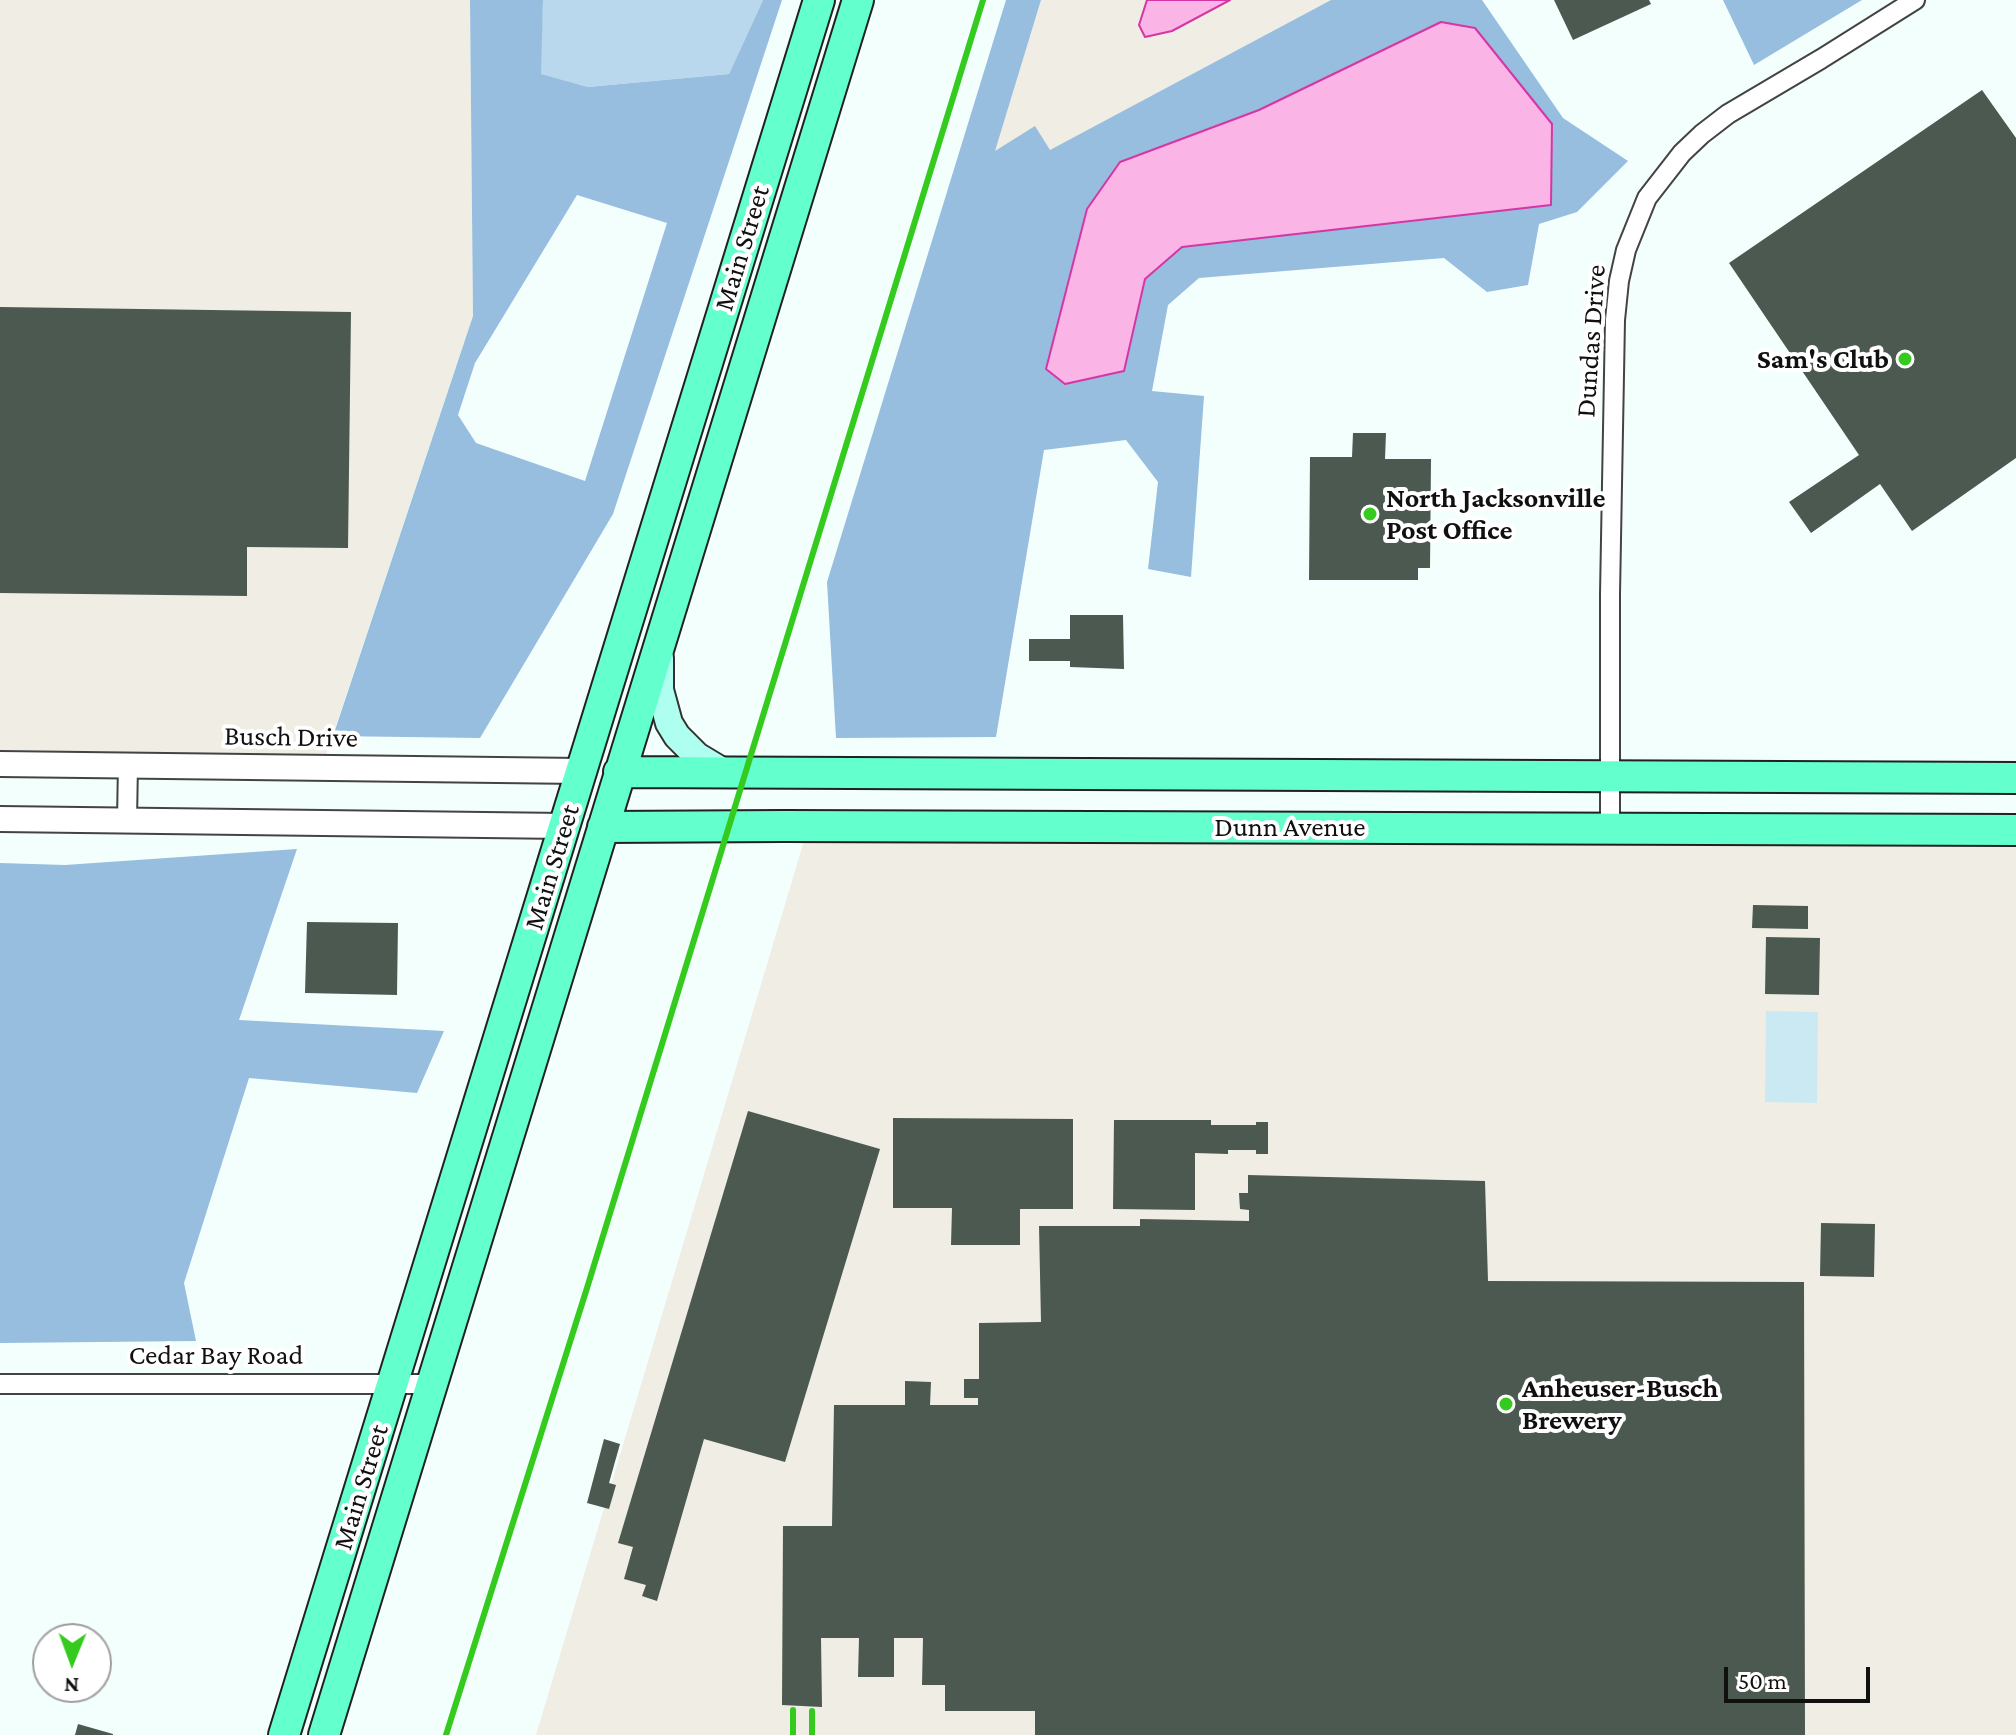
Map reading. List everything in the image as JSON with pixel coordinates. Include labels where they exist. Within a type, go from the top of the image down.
[{"type":"main road","name":"Main Street","points":[[284,1735],[819,0]]},
{"type":"main road","name":"Main Street","points":[[324,1735],[858,0]]},
{"type":"main road","points":[[660,641],[660,690],[669,723],[697,756],[727,774]]},
{"type":"main road","name":"Dunn Avenue","points":[[581,771],[2016,778]]},
{"type":"main road","name":"Dunn Avenue","points":[[565,826],[2016,830]]},
{"type":"street","name":"Dundas Drive","points":[[1610,829],[1615,320],[1626,250],[1647,198],[1682,153],[1702,134],[1728,114],[1915,0]]},
{"type":"street","name":"Busch Drive","points":[[0,764],[581,771]]},
{"type":"street","points":[[127,820],[128,764]]},
{"type":"street","points":[[0,819],[565,826]]},
{"type":"street","name":"Cedar Bay Road","points":[[0,1384],[432,1384]]},
{"type":"shaded area","points":[[0,0],[470,0],[473,316],[326,755],[0,750]]},
{"type":"shaded area","points":[[470,0],[543,0],[541,74],[588,87],[729,74],[763,0],[782,0],[613,514],[480,738],[333,736],[473,316]],"holes":[[[577,195],[667,223],[585,481],[476,443],[458,415],[475,363]]]},
{"type":"shaded area","points":[[543,0],[763,0],[729,74],[588,87],[540,74]]},
{"type":"shaded area","points":[[1006,0],[1041,0],[995,151],[1035,126],[1050,150],[1331,0],[1482,0],[1563,118],[1628,161],[1577,212],[1539,224],[1528,285],[1487,292],[1444,258],[1199,278],[1168,305],[1152,391],[1204,396],[1191,577],[1148,569],[1158,482],[1126,440],[1044,450],[996,737],[836,738],[827,582]],"holes":[[[1259,110],[1550,205],[1181,247],[1145,279],[1120,162]]]},
{"type":"shaded area","points":[[1041,0],[1331,0],[1049,151],[994,152]]},
{"type":"shaded area","points":[[1147,0],[1230,0],[1172,31],[1145,37],[1139,25]]},
{"type":"shaded area","points":[[1723,0],[1862,0],[1754,65]]},
{"type":"shaded area","points":[[1441,22],[1475,28],[1552,124],[1551,205],[1182,247],[1145,279],[1124,371],[1065,384],[1046,369],[1087,209],[1120,162],[1259,110]]},
{"type":"shaded area","name":"Anheuser-Busch Brewery","points":[[804,841],[2016,845],[2016,1735],[536,1735]]},
{"type":"shaded area","points":[[297,849],[239,1020],[444,1031],[417,1093],[249,1078],[184,1283],[196,1341],[0,1343],[0,863],[65,865]]},
{"type":"shaded area","points":[[1766,1011],[1818,1012],[1817,1103],[1765,1102]]},
{"type":"building","points":[[1554,0],[1649,0],[1651,4],[1573,40]]},
{"type":"building","name":"Sam's Club","points":[[1982,90],[2016,138],[2016,458],[1912,531],[1880,484],[1811,533],[1789,502],[1859,455],[1729,263]]},
{"type":"building","points":[[0,307],[351,312],[348,548],[247,547],[247,596],[0,593]]},
{"type":"building","name":"North Jacksonville Post Office","points":[[1353,433],[1386,433],[1385,459],[1431,459],[1430,568],[1418,568],[1418,580],[1309,580],[1310,457],[1352,457]]},
{"type":"building","points":[[1070,615],[1123,615],[1124,669],[1070,667],[1070,661],[1029,661],[1029,639],[1070,639]]},
{"type":"building","points":[[1753,905],[1808,906],[1808,929],[1752,928]]},
{"type":"building","points":[[307,922],[398,923],[397,995],[305,993]]},
{"type":"building","points":[[1766,937],[1820,938],[1819,995],[1765,994]]},
{"type":"building","points":[[748,1111],[880,1149],[785,1462],[704,1439],[657,1601],[642,1596],[646,1585],[624,1579],[633,1547],[618,1543]]},
{"type":"building","points":[[893,1118],[1073,1119],[1073,1209],[1020,1209],[1020,1245],[951,1245],[952,1208],[893,1208]]},
{"type":"building","points":[[1114,1120],[1211,1120],[1211,1125],[1268,1122],[1268,1154],[1256,1154],[1256,1150],[1228,1150],[1228,1154],[1195,1153],[1195,1210],[1113,1209]]},
{"type":"building","points":[[1248,1175],[1485,1181],[1488,1281],[1804,1282],[1805,1735],[1035,1735],[1035,1711],[945,1711],[945,1685],[922,1685],[923,1638],[894,1638],[894,1677],[858,1677],[859,1638],[821,1638],[822,1707],[782,1705],[783,1526],[832,1526],[834,1405],[905,1405],[905,1381],[931,1382],[930,1405],[978,1405],[978,1398],[964,1398],[964,1379],[979,1379],[979,1323],[1041,1322],[1039,1226],[1140,1226],[1140,1219],[1249,1221],[1249,1210],[1240,1209],[1239,1193],[1248,1193]]},
{"type":"building","points":[[1821,1223],[1875,1224],[1874,1277],[1820,1276]]},
{"type":"building","points":[[604,1439],[620,1444],[609,1483],[616,1485],[609,1509],[587,1503]]},
{"type":"building","points":[[78,1724],[113,1734],[113,1735],[75,1735]]},
{"type":"railway","points":[[446,1735],[587,1288],[983,0]]},
{"type":"railway","points":[[793,1710],[793,1735]]},
{"type":"railway","points":[[812,1711],[812,1735]]},
{"type":"place","name":"Sam's Club","points":[[1905,359]]},
{"type":"place","name":"North Jacksonville Post Office","points":[[1370,514]]},
{"type":"place","name":"Anheuser-Busch Brewery","points":[[1506,1404]]}]
